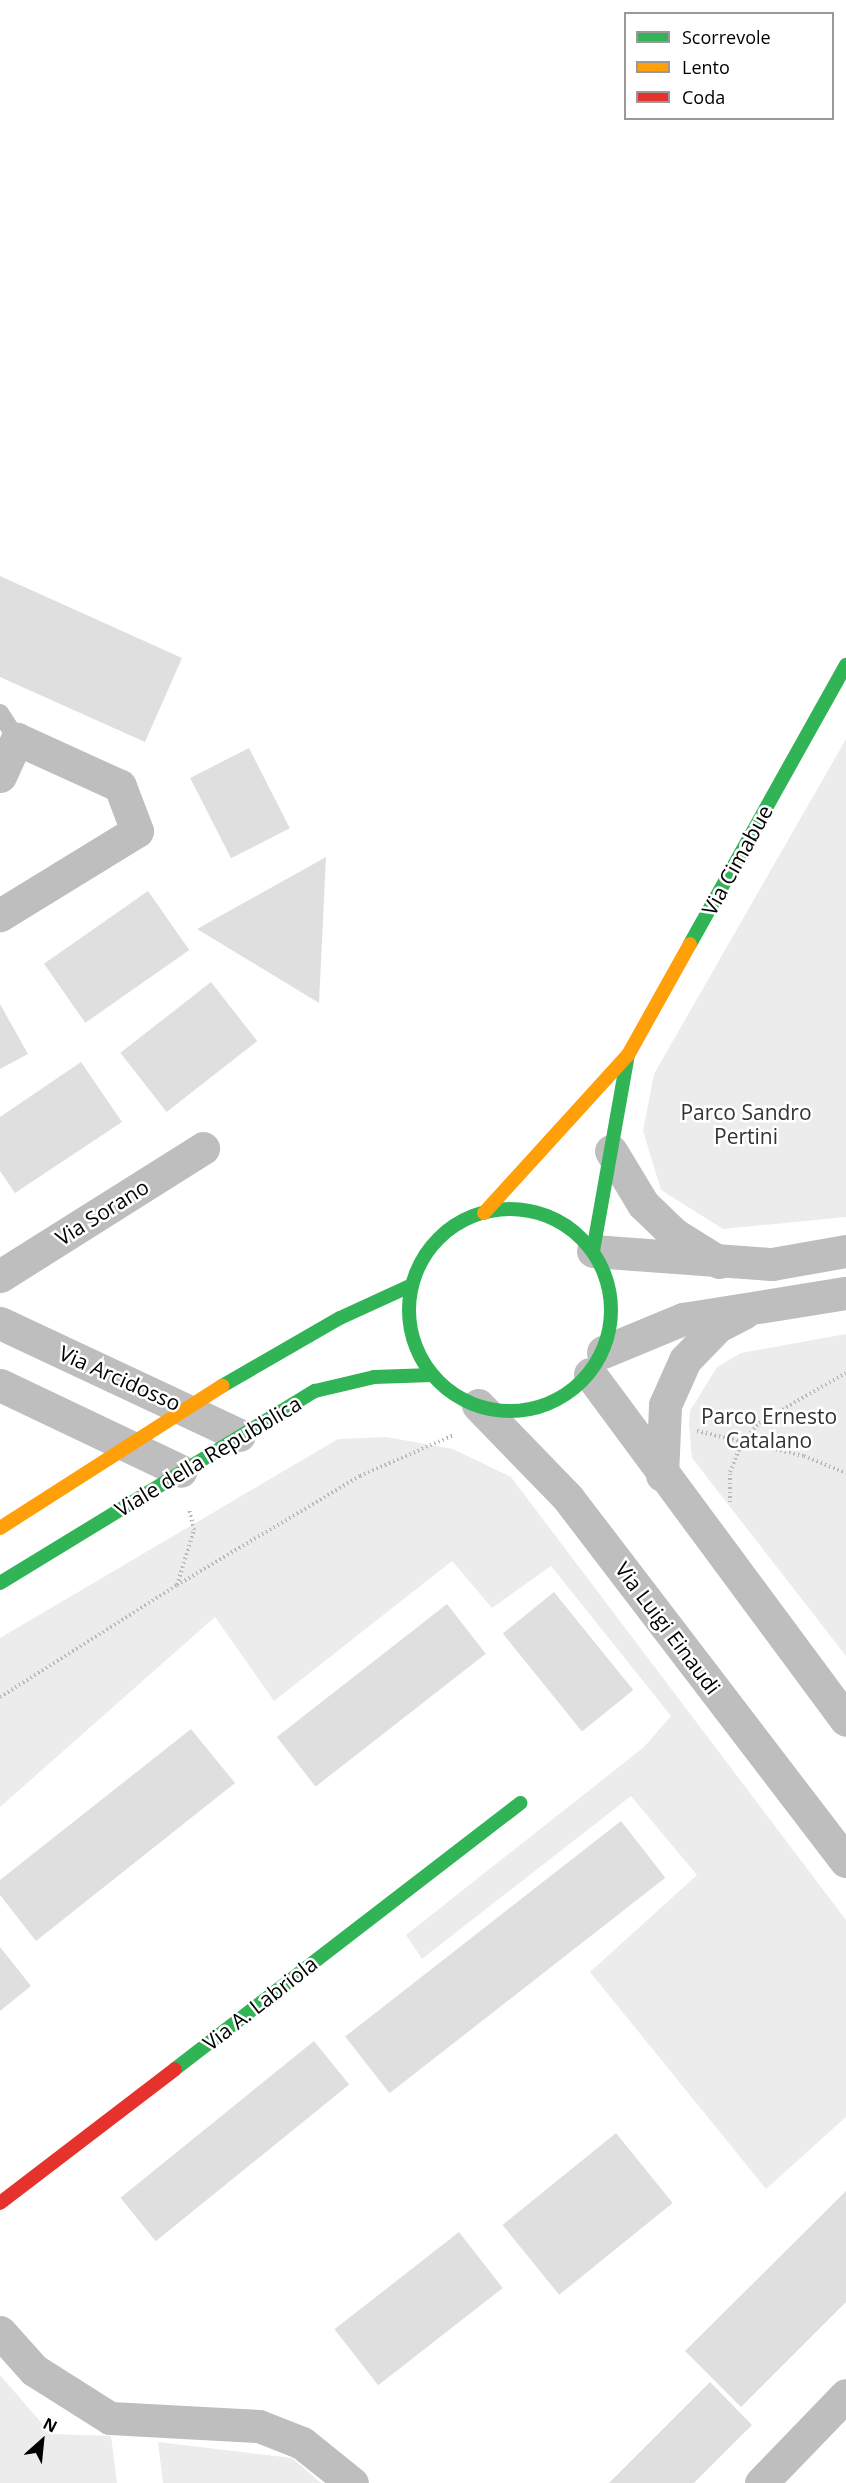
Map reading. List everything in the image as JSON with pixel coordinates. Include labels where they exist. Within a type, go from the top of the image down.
[{"type":"main road","name":"Via Cimabue","points":[[484,1213],[628,1055],[846,665]]},
{"type":"main road","name":"Via Cimabue","points":[[592,1251],[628,1055]]},
{"type":"main road","points":[[534,1212],[557,1220],[592,1251],[610,1294],[611,1321],[596,1363],[552,1403],[526,1411],[478,1405],[432,1375],[411,1327],[412,1285],[433,1245],[448,1231],[484,1213],[534,1212]]},
{"type":"main road","points":[[0,1528],[131,1446],[184,1408],[340,1318],[412,1285]]},
{"type":"main road","name":"Viale della Repubblica","points":[[0,1583],[184,1487],[239,1435],[315,1391],[374,1377],[432,1375]]},
{"type":"main road","name":"Via A. Labriola","points":[[0,2203],[520,1803]]},
{"type":"street","points":[[0,776],[9,726],[120,786],[137,831],[0,915]]},
{"type":"street","name":"Via Sorano","points":[[0,1275],[203,1148]]},
{"type":"street","points":[[611,1151],[643,1204],[674,1234],[720,1263]]},
{"type":"street","points":[[592,1251],[720,1263],[772,1264],[846,1251]]},
{"type":"street","points":[[846,1293],[759,1305],[683,1319],[596,1363],[663,1475],[846,1720]]},
{"type":"street","points":[[663,1475],[665,1405],[685,1360],[718,1326],[759,1305]]},
{"type":"street","name":"Via Arcidosso","points":[[0,1323],[239,1435]]},
{"type":"street","points":[[0,1385],[131,1446],[184,1487]]},
{"type":"street","name":"Via Luigi Einaudi","points":[[478,1405],[568,1498],[846,1861]]},
{"type":"street","points":[[0,2332],[34,2370],[110,2418],[259,2426],[303,2443],[352,2483]]},
{"type":"street","points":[[761,2483],[846,2395]]},
{"type":"path","points":[[730,1509],[730,1472],[742,1443],[759,1423],[846,1373]]},
{"type":"path","points":[[693,1430],[804,1456],[846,1473]]},
{"type":"path","points":[[0,1697],[177,1585],[360,1476],[454,1435]]},
{"type":"path","points":[[177,1585],[194,1530],[184,1487]]},
{"type":"green space","name":"Parco Sandro Pertini","points":[[846,739],[846,1217],[723,1229],[661,1190],[643,1131],[654,1074]]},
{"type":"green space","name":"Parco Ernesto Catalano","points":[[846,1334],[846,1656],[692,1458],[689,1424],[690,1411],[717,1367],[741,1353]]},
{"type":"green space","points":[[386,1437],[453,1449],[511,1477],[846,1920],[846,2117],[766,2189],[590,1972],[697,1875],[631,1796],[422,1959],[406,1935],[644,1747],[671,1716],[551,1566],[492,1608],[452,1561],[274,1701],[215,1617],[0,1807],[0,1638],[338,1439]]},
{"type":"green space","points":[[0,2375],[51,2434],[111,2436],[117,2483],[0,2483]]},
{"type":"green space","points":[[158,2442],[292,2458],[321,2483],[163,2483]]},
{"type":"building","points":[[0,576],[182,658],[145,742],[0,677]]},
{"type":"building","points":[[249,748],[290,828],[231,858],[190,778]]},
{"type":"building","points":[[326,857],[319,1003],[197,929]]},
{"type":"building","points":[[148,891],[189,950],[85,1023],[44,964]]},
{"type":"building","points":[[211,982],[257,1041],[167,1112],[120,1053]]},
{"type":"building","points":[[0,1004],[28,1054],[0,1069]]},
{"type":"building","points":[[81,1062],[122,1122],[15,1193],[0,1171],[0,1117]]},
{"type":"building","points":[[554,1592],[633,1690],[582,1731],[503,1634]]},
{"type":"building","points":[[447,1604],[486,1654],[316,1787],[277,1737]]},
{"type":"building","points":[[191,1729],[235,1783],[36,1941],[0,1895],[0,1880]]},
{"type":"building","points":[[621,1821],[665,1878],[390,2093],[345,2036]]},
{"type":"building","points":[[0,1947],[31,1986],[0,2011]]},
{"type":"building","points":[[314,2041],[349,2085],[156,2241],[120,2198]]},
{"type":"building","points":[[616,2133],[673,2203],[559,2295],[503,2225]]},
{"type":"building","points":[[846,2191],[846,2302],[741,2407],[685,2351]]},
{"type":"building","points":[[459,2232],[503,2288],[378,2385],[334,2329]]},
{"type":"building","points":[[710,2382],[752,2425],[694,2483],[609,2483]]},
{"type":"traffic: fast","points":[[690,944],[846,665]]},
{"type":"traffic: fast","points":[[593,1251],[628,1055]]},
{"type":"traffic: fast","points":[[510,1209],[530,1211],[549,1217],[566,1226],[588,1246],[603,1271],[609,1290],[611,1310],[609,1330],[603,1349],[594,1366],[574,1388],[549,1403],[530,1409],[510,1411],[490,1409],[471,1403],[454,1394],[432,1374],[417,1349],[411,1330],[409,1310],[411,1290],[417,1271],[426,1254],[446,1232],[471,1217],[490,1211],[510,1209]]},
{"type":"traffic: fast","points":[[222,1386],[340,1318],[412,1285]]},
{"type":"traffic: fast","points":[[0,1583],[315,1391],[374,1377],[432,1375]]},
{"type":"traffic: fast","points":[[175,2069],[520,1803]]},
{"type":"traffic: slow","points":[[484,1213],[628,1055],[690,944]]},
{"type":"traffic: slow","points":[[0,1528],[222,1386]]},
{"type":"traffic: jam","points":[[0,2203],[175,2069]]}]
